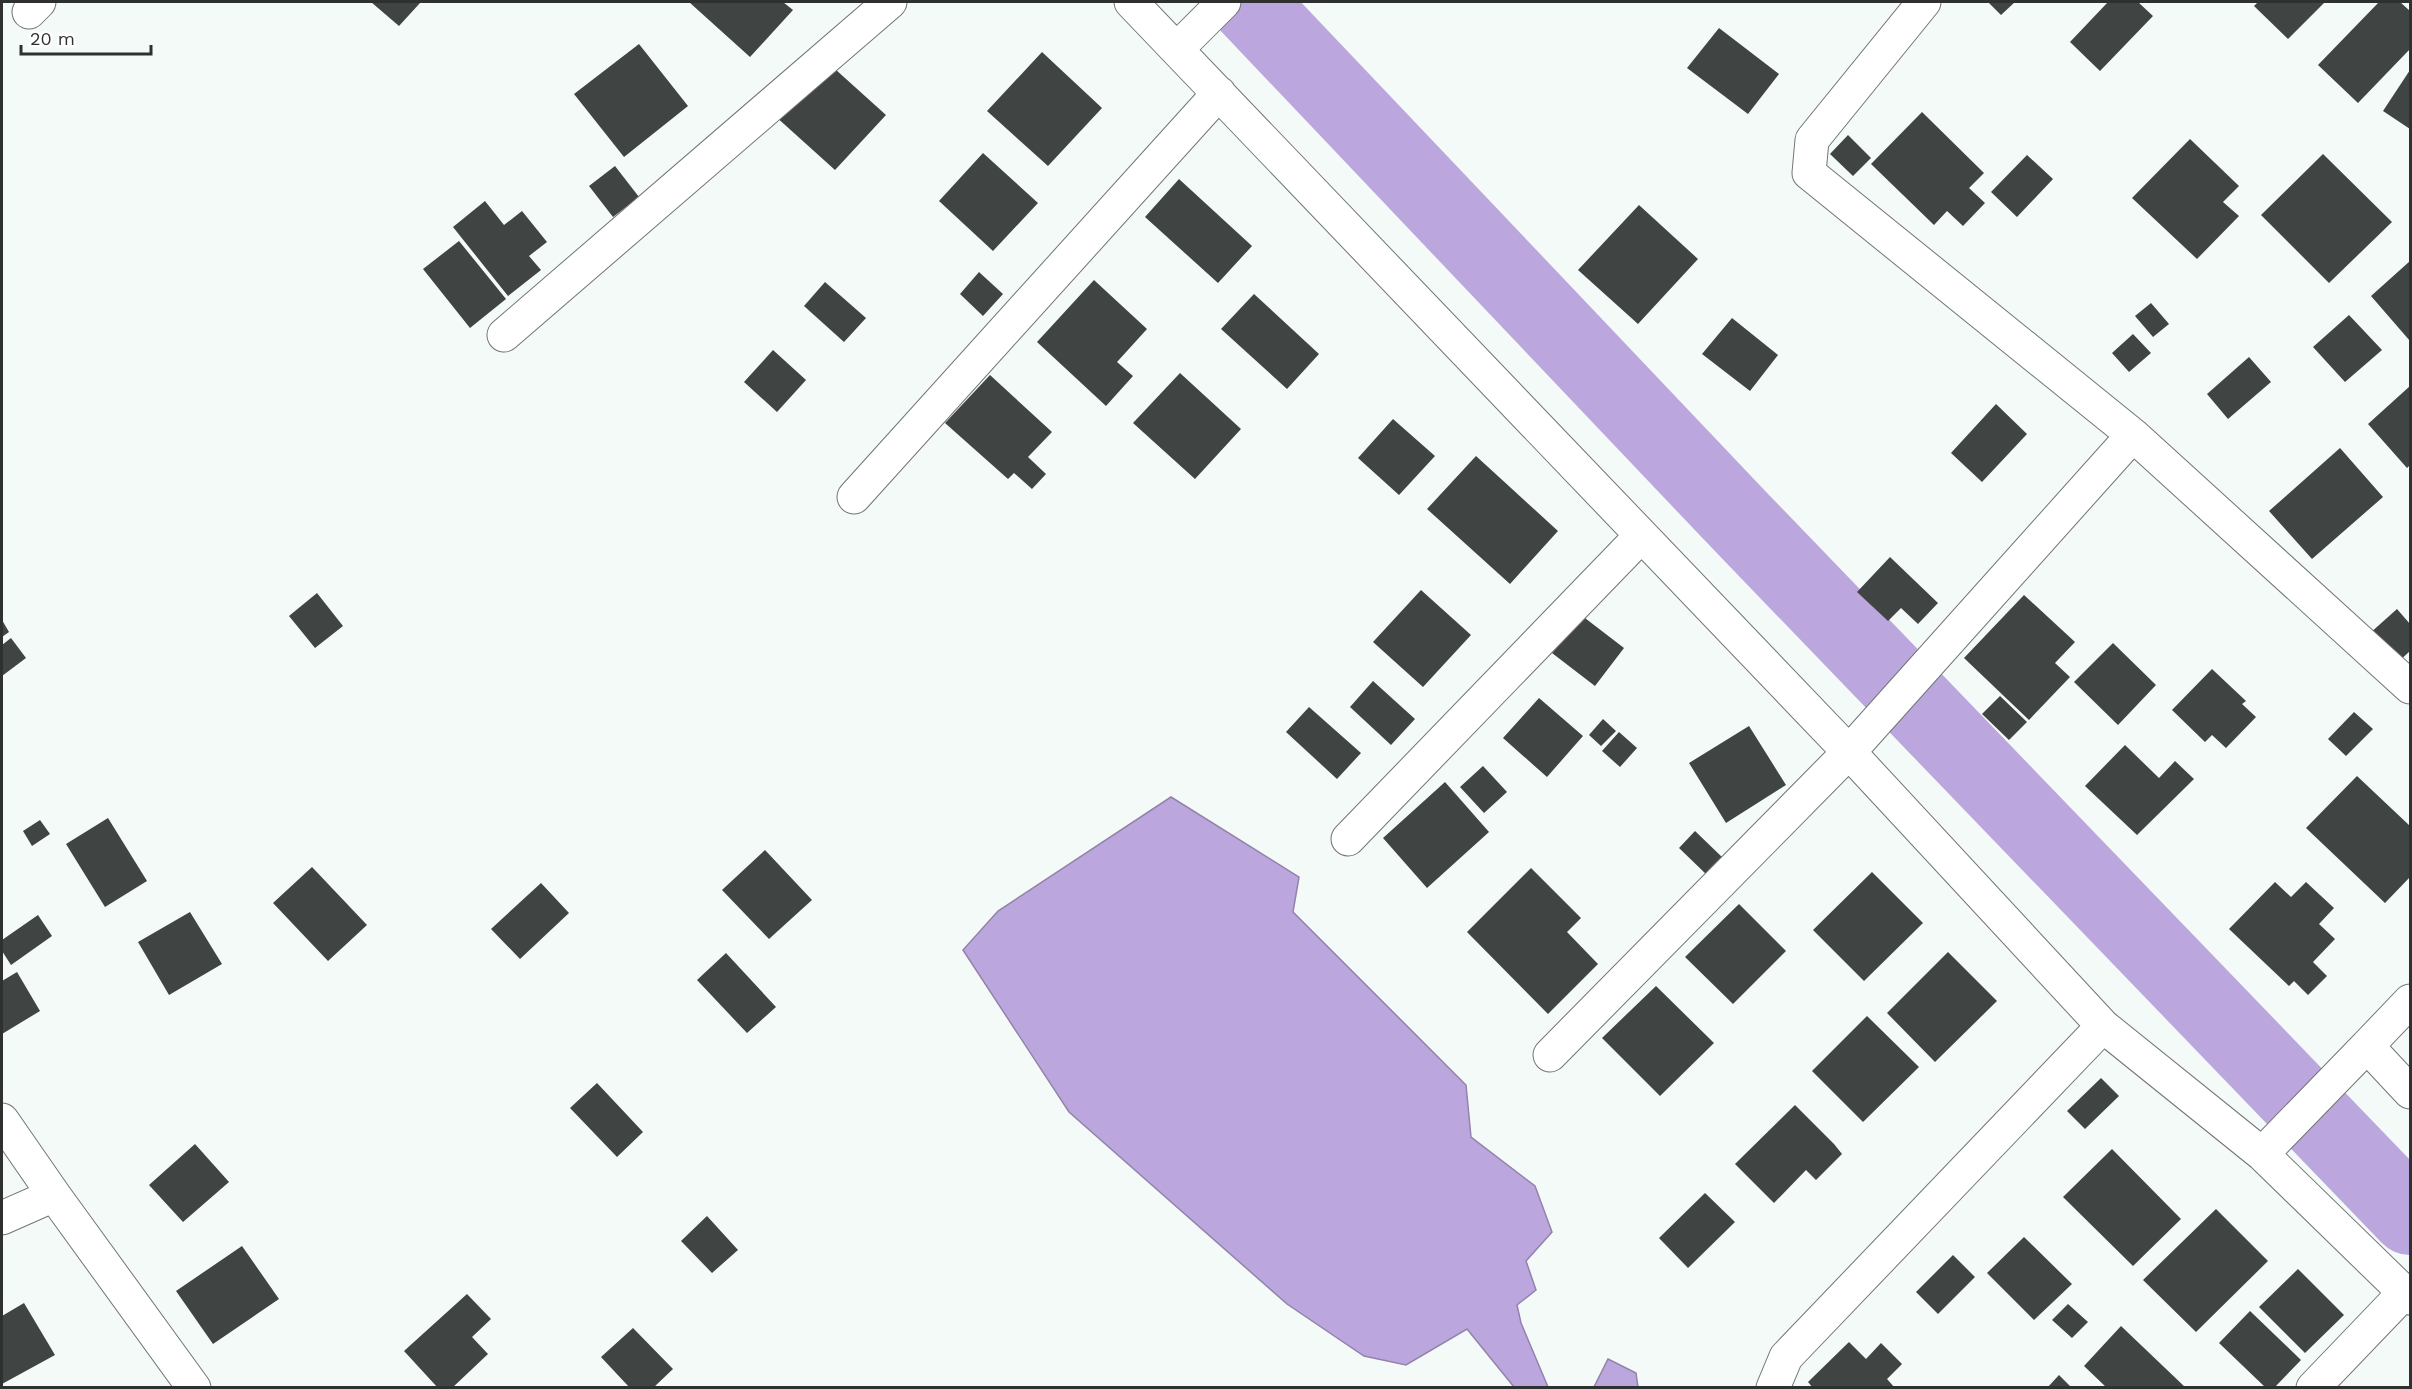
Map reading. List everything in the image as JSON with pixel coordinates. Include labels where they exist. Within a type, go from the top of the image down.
[{"type":"street","points":[[504,335],[890,2]]},
{"type":"street","points":[[1131,2],[1849,752],[2103,1026],[2262,1154],[2408,1295],[2313,1388]]},
{"type":"street","points":[[1177,50],[1224,2]]},
{"type":"street","points":[[1924,2],[1812,140],[1809,173],[2133,435],[2410,687]]},
{"type":"street","points":[[854,497],[1219,93]]},
{"type":"street","points":[[1550,1055],[1849,752],[2133,435]]},
{"type":"street","points":[[1348,839],[1641,536]]},
{"type":"street","points":[[2262,1154],[2410,1001]]},
{"type":"street","points":[[1773,1388],[1786,1357],[2103,1026]]},
{"type":"street","points":[[2367,1046],[2410,1092]]},
{"type":"street","points":[[2,1120],[194,1388]]},
{"type":"street","points":[[2,1218],[54,1195]]},
{"type":"shaded area","points":[[1171,797],[1299,877],[1293,912],[1466,1085],[1471,1137],[1535,1186],[1552,1232],[1526,1261],[1536,1290],[1517,1305],[1521,1323],[1548,1387],[1514,1387],[1467,1329],[1406,1365],[1364,1356],[1287,1304],[1069,1112],[963,950],[998,911]]},
{"type":"shaded area","points":[[1608,1359],[1636,1373],[1638,1387],[1594,1387]]},
{"type":"building","points":[[371,2],[417,2],[420,3],[399,26]]},
{"type":"building","points":[[689,2],[783,2],[793,10],[750,57]]},
{"type":"building","points":[[1988,2],[2015,2],[2001,15]]},
{"type":"building","points":[[2108,2],[2138,2],[2153,16],[2100,71],[2070,42]]},
{"type":"building","points":[[2258,2],[2325,2],[2288,39],[2254,6]]},
{"type":"building","points":[[2379,2],[2400,2],[2410,11],[2410,49],[2358,103],[2318,65]]},
{"type":"building","points":[[1719,28],[1779,74],[1748,114],[1687,68]]},
{"type":"building","points":[[639,44],[688,106],[624,157],[574,94]]},
{"type":"building","points":[[1042,52],[1102,108],[1048,166],[987,111]]},
{"type":"building","points":[[825,60],[886,115],[835,170],[774,115]]},
{"type":"building","points":[[2410,70],[2410,129],[2383,111]]},
{"type":"building","points":[[1922,112],[1984,173],[1969,188],[1985,203],[1963,226],[1947,211],[1934,225],[1871,164]]},
{"type":"building","points":[[1848,135],[1871,158],[1853,176],[1830,154]]},
{"type":"building","points":[[2190,139],[2239,186],[2223,202],[2239,216],[2197,259],[2132,198]]},
{"type":"building","points":[[983,153],[1038,203],[993,251],[939,201]]},
{"type":"building","points":[[2323,154],[2392,222],[2329,283],[2261,215]]},
{"type":"building","points":[[2027,155],[2053,179],[2017,217],[1991,192]]},
{"type":"building","points":[[615,166],[639,197],[613,217],[589,186]]},
{"type":"building","points":[[1179,179],[1252,246],[1218,283],[1145,217]]},
{"type":"building","points":[[485,201],[504,225],[522,211],[547,242],[529,256],[541,270],[508,296],[453,227]]},
{"type":"building","points":[[1639,205],[1698,259],[1638,324],[1578,270]]},
{"type":"building","points":[[459,241],[506,299],[470,328],[423,269]]},
{"type":"building","points":[[2410,261],[2410,341],[2371,296]]},
{"type":"building","points":[[979,272],[1003,294],[983,316],[960,294]]},
{"type":"building","points":[[1094,280],[1147,329],[1117,362],[1133,376],[1106,406],[1037,342]]},
{"type":"building","points":[[825,282],[866,318],[844,342],[804,306]]},
{"type":"building","points":[[1254,294],[1319,354],[1287,389],[1221,329]]},
{"type":"building","points":[[2151,303],[2169,324],[2153,337],[2135,316]]},
{"type":"building","points":[[2349,315],[2382,350],[2345,382],[2313,347]]},
{"type":"building","points":[[1732,318],[1778,355],[1750,391],[1702,354]]},
{"type":"building","points":[[2133,334],[2151,353],[2129,372],[2112,353]]},
{"type":"building","points":[[773,350],[806,380],[777,412],[744,382]]},
{"type":"building","points":[[2249,357],[2271,382],[2228,419],[2207,394]]},
{"type":"building","points":[[1180,373],[1241,429],[1195,479],[1133,423]]},
{"type":"building","points":[[990,375],[1052,432],[1028,457],[1046,474],[1032,489],[1014,473],[1008,479],[945,423]]},
{"type":"building","points":[[2410,386],[2410,465],[2407,468],[2368,424]]},
{"type":"building","points":[[1996,404],[2027,434],[1982,482],[1951,453]]},
{"type":"building","points":[[1393,419],[1435,456],[1399,495],[1358,458]]},
{"type":"building","points":[[2340,448],[2383,497],[2312,559],[2269,511]]},
{"type":"building","points":[[1476,456],[1558,531],[1510,584],[1427,509]]},
{"type":"building","points":[[1890,557],[1938,603],[1918,624],[1901,608],[1888,621],[1857,592]]},
{"type":"building","points":[[1421,590],[1471,635],[1423,687],[1373,642]]},
{"type":"building","points":[[317,593],[343,626],[315,648],[289,616]]},
{"type":"building","points":[[2024,595],[2075,642],[2055,663],[2070,677],[2029,720],[1964,658]]},
{"type":"building","points":[[2397,609],[2410,624],[2410,651],[2396,664],[2369,634]]},
{"type":"building","points":[[1581,615],[1624,648],[1595,686],[1552,653]]},
{"type":"building","points":[[2,620],[9,632],[2,637]]},
{"type":"building","points":[[11,638],[26,658],[2,676],[2,645]]},
{"type":"building","points":[[2113,643],[2156,685],[2118,725],[2074,682]]},
{"type":"building","points":[[2212,669],[2246,701],[2242,704],[2256,717],[2226,748],[2212,735],[2205,742],[2172,710]]},
{"type":"building","points":[[1373,681],[1415,719],[1391,745],[1350,707]]},
{"type":"building","points":[[2000,696],[2027,722],[2009,740],[1982,714]]},
{"type":"building","points":[[1539,698],[1583,736],[1547,777],[1503,738]]},
{"type":"building","points":[[1309,707],[1361,753],[1337,779],[1286,732]]},
{"type":"building","points":[[2354,712],[2373,729],[2346,756],[2328,739]]},
{"type":"building","points":[[1603,719],[1616,731],[1601,746],[1589,735]]},
{"type":"building","points":[[1749,726],[1786,785],[1726,823],[1689,763]]},
{"type":"building","points":[[1619,732],[1637,748],[1620,767],[1602,751]]},
{"type":"building","points":[[2125,745],[2159,778],[2175,761],[2194,779],[2137,835],[2085,786]]},
{"type":"building","points":[[1483,766],[1507,792],[1484,813],[1460,787]]},
{"type":"building","points":[[2357,776],[2410,826],[2410,877],[2385,903],[2306,828]]},
{"type":"building","points":[[1445,782],[1489,832],[1427,888],[1383,838]]},
{"type":"building","points":[[108,818],[147,881],[105,907],[66,844]]},
{"type":"building","points":[[40,820],[50,834],[32,846],[23,831]]},
{"type":"building","points":[[1695,831],[1723,858],[1707,875],[1679,848]]},
{"type":"building","points":[[765,850],[812,900],[769,939],[722,890]]},
{"type":"building","points":[[312,867],[367,925],[328,961],[273,903]]},
{"type":"building","points":[[1531,868],[1581,918],[1567,932],[1598,964],[1548,1014],[1467,932]]},
{"type":"building","points":[[1872,872],[1923,923],[1864,981],[1813,930]]},
{"type":"building","points":[[2275,882],[2291,897],[2306,882],[2334,908],[2319,924],[2335,939],[2313,962],[2327,976],[2308,995],[2294,981],[2289,986],[2229,929]]},
{"type":"building","points":[[541,883],[569,913],[520,959],[491,929]]},
{"type":"building","points":[[1739,904],[1786,951],[1733,1004],[1685,957]]},
{"type":"building","points":[[190,912],[222,964],[169,995],[138,942]]},
{"type":"building","points":[[38,915],[52,936],[11,965],[2,951],[2,940]]},
{"type":"building","points":[[1948,952],[1997,1001],[1935,1062],[1887,1013]]},
{"type":"building","points":[[726,953],[776,1007],[747,1033],[697,980]]},
{"type":"building","points":[[17,972],[40,1011],[2,1034],[2,981]]},
{"type":"building","points":[[1656,986],[1714,1043],[1660,1096],[1602,1038]]},
{"type":"building","points":[[1867,1016],[1919,1067],[1863,1122],[1812,1071]]},
{"type":"building","points":[[2101,1078],[2119,1096],[2085,1129],[2067,1111]]},
{"type":"building","points":[[597,1083],[643,1132],[617,1157],[570,1108]]},
{"type":"building","points":[[1795,1105],[1842,1154],[1816,1180],[1806,1170],[1774,1203],[1735,1164]]},
{"type":"building","points":[[195,1144],[229,1182],[183,1222],[149,1185]]},
{"type":"building","points":[[2112,1149],[2181,1219],[2133,1266],[2063,1197]]},
{"type":"building","points":[[1705,1193],[1735,1222],[1688,1268],[1659,1238]]},
{"type":"building","points":[[2216,1209],[2268,1261],[2196,1332],[2143,1280]]},
{"type":"building","points":[[707,1216],[738,1250],[712,1273],[681,1241]]},
{"type":"building","points":[[2024,1237],[2072,1284],[2034,1320],[1987,1273]]},
{"type":"building","points":[[242,1246],[279,1299],[213,1344],[176,1291]]},
{"type":"building","points":[[1953,1255],[1975,1277],[1938,1314],[1916,1292]]},
{"type":"building","points":[[2298,1269],[2344,1315],[2305,1353],[2259,1307]]},
{"type":"building","points":[[467,1294],[491,1319],[472,1337],[488,1354],[452,1388],[438,1388],[404,1351]]},
{"type":"building","points":[[24,1303],[55,1355],[2,1384],[2,1316]]},
{"type":"building","points":[[2068,1304],[2088,1322],[2072,1338],[2052,1320]]},
{"type":"building","points":[[2250,1311],[2301,1360],[2274,1388],[2266,1388],[2219,1343]]},
{"type":"building","points":[[2121,1326],[2186,1388],[2107,1388],[2084,1366]]},
{"type":"building","points":[[633,1328],[673,1369],[653,1388],[630,1388],[601,1357]]},
{"type":"building","points":[[1849,1342],[1866,1359],[1881,1343],[1902,1364],[1887,1379],[1895,1388],[1813,1388],[1808,1382]]},
{"type":"building","points":[[2059,1375],[2072,1388],[2047,1388]]},
{"type":"waterway","points":[[1247,2],[1741,522],[2410,1216]]}]
